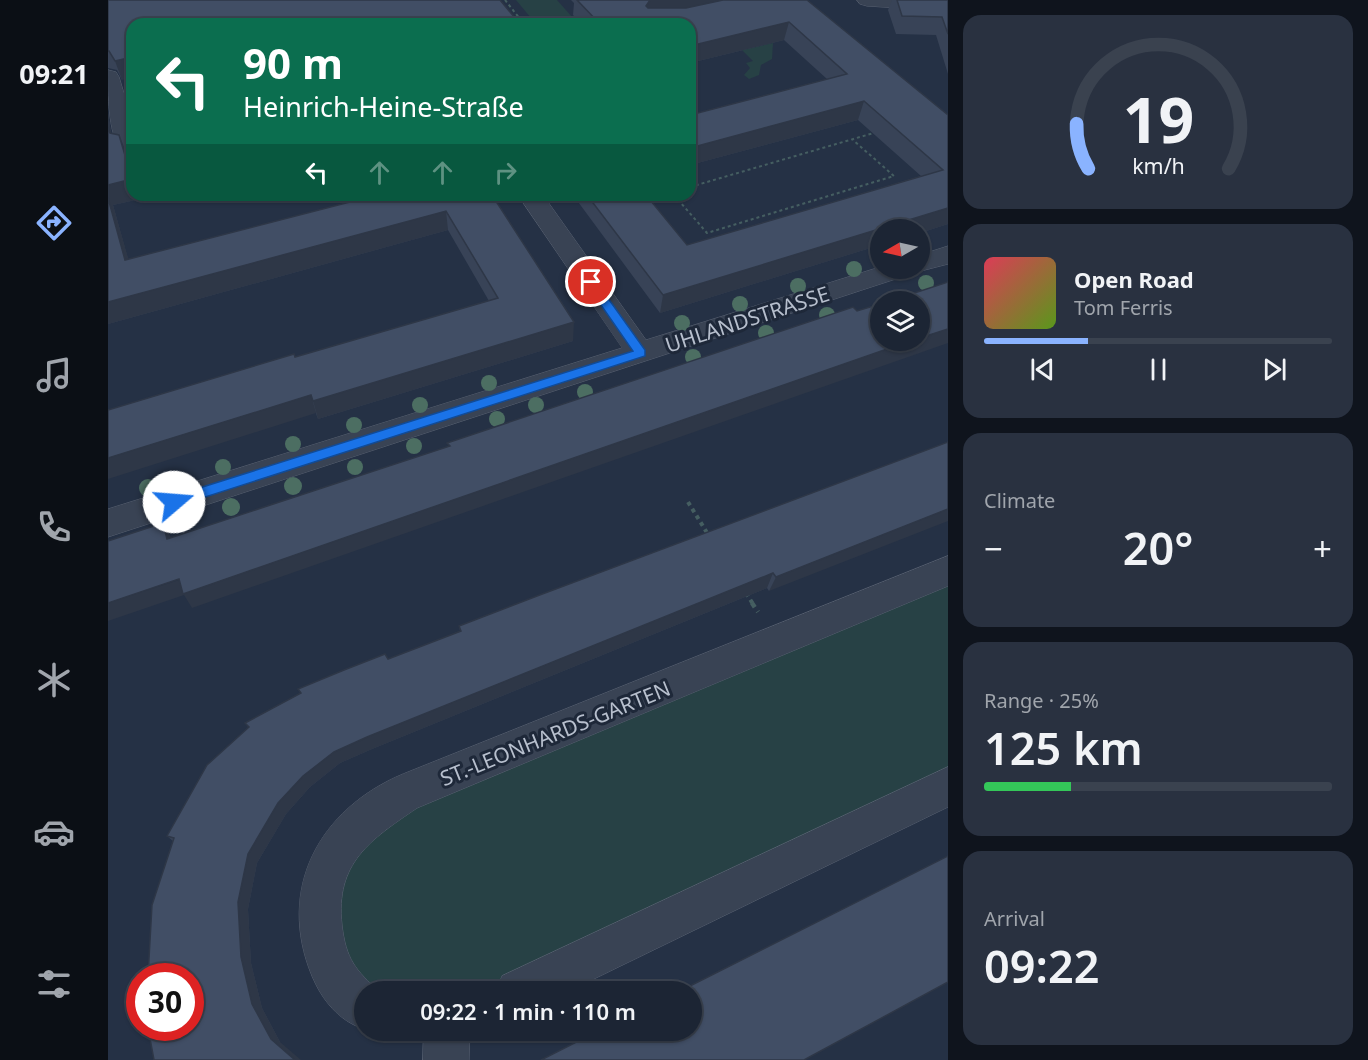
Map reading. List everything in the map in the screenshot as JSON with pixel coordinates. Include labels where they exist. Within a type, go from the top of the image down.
[{"type":"street","points":[[867,0],[948,5]]},
{"type":"street","points":[[108,77],[123,147]]},
{"type":"street","points":[[534,201],[640,353]]},
{"type":"street","points":[[930,261],[948,255]]},
{"type":"street","name":"UHLANDSTRASSE","points":[[108,523],[872,279]]},
{"type":"street","name":"ST.-LEONHARDS-GARTEN","points":[[354,997],[336,980],[324,947],[320,915],[323,880],[340,847],[358,826],[403,795],[778,643],[948,571]]},
{"type":"street","points":[[541,981],[948,786]]},
{"type":"street","points":[[446,1060],[447,1041]]},
{"type":"path","points":[[505,0],[520,18]]},
{"type":"path","points":[[696,185],[853,140],[886,128]]},
{"type":"path","points":[[679,201],[707,233],[894,176],[853,140]]},
{"type":"path","points":[[688,502],[714,542]]},
{"type":"path","points":[[746,592],[778,643]]},
{"type":"green space","points":[[516,0],[557,0],[573,18],[531,18]]},
{"type":"green space","points":[[773,43],[772,59],[761,65],[759,75],[749,79],[744,75],[750,68],[746,63],[753,61],[742,50]]},
{"type":"green space","points":[[948,570],[948,786],[539,981],[354,981],[354,997],[336,980],[340,847],[358,826]]},
{"type":"building","points":[[108,0],[500,0],[515,18],[126,18],[126,58],[115,61],[108,51]]},
{"type":"building","points":[[577,0],[650,0],[646,6],[648,8],[686,8],[723,0],[807,0],[948,115],[948,208],[912,219],[870,219],[870,232],[663,295],[592,201],[651,201],[687,245],[943,170],[864,101],[696,146],[696,113],[847,74],[789,22],[696,45],[696,18],[594,18]]},
{"type":"building","points":[[897,0],[948,0],[948,34],[942,17],[902,16]]},
{"type":"building","points":[[108,128],[110,133],[119,135],[126,159],[126,180],[108,185]]},
{"type":"building","points":[[108,198],[125,260],[354,201],[496,201],[574,322],[313,401],[311,395],[108,458],[108,410],[294,354],[295,357],[498,298],[446,211],[108,302]]},
{"type":"building","points":[[948,282],[948,329],[930,335],[930,291],[921,291]]},
{"type":"building","points":[[853,307],[857,311],[870,307],[870,351],[881,351],[183,594],[179,579],[108,603],[108,541],[163,523],[167,539],[450,446],[447,443]]},
{"type":"building","points":[[948,442],[948,509],[776,577],[773,573],[367,737],[334,752],[303,776],[278,803],[248,854],[238,902],[241,957],[252,1004],[271,1039],[295,1060],[154,1060],[150,1041],[204,1041],[204,963],[149,963],[152,905],[174,838],[167,836],[207,765],[249,727],[245,723],[301,693],[298,689],[385,654],[388,659],[461,631],[459,626]]},
{"type":"building","points":[[948,856],[948,982],[804,1060],[541,1060],[578,1041],[702,1041],[702,981],[700,981]]},
{"type":"route","points":[[174,502],[640,353],[591,282]]}]
